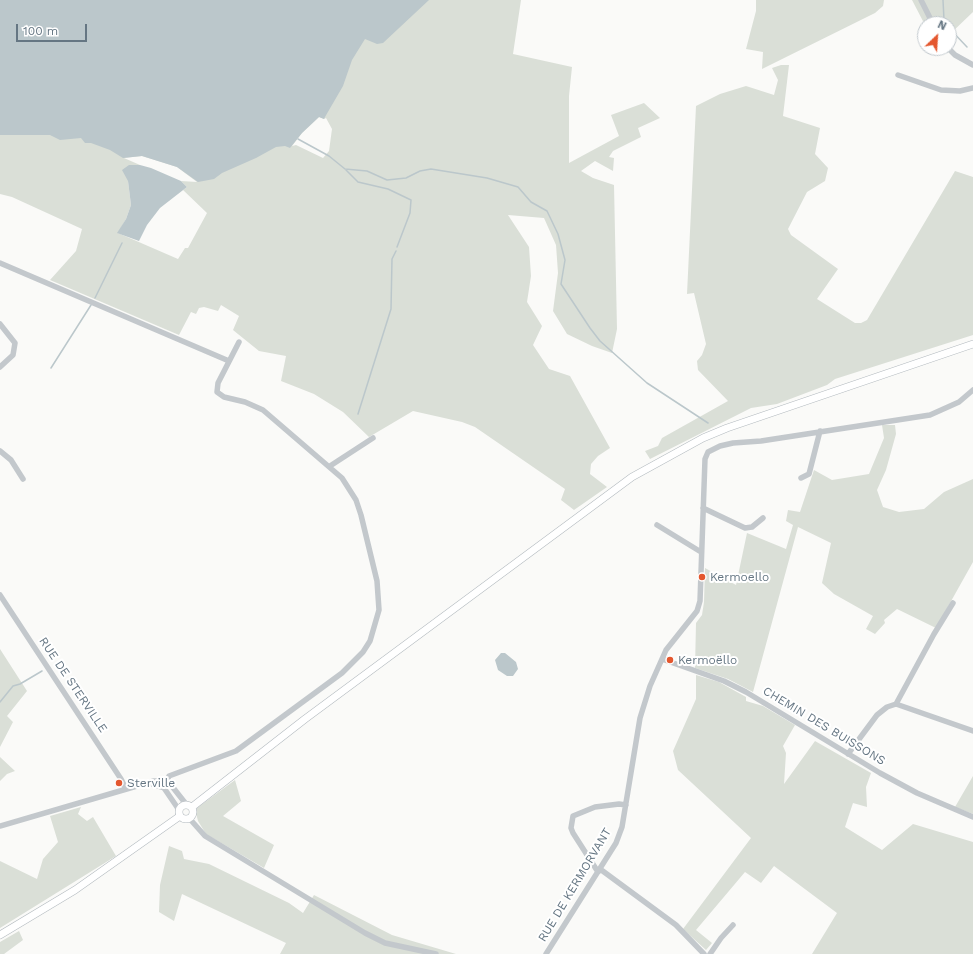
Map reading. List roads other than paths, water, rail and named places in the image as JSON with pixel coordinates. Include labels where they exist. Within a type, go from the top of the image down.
[{"type":"main road","points":[[0,935],[75,890],[180,813],[182,806],[189,806],[632,477],[703,438],[727,428],[973,344]]},
{"type":"main road","points":[[180,813],[184,819],[189,818],[193,812],[189,806]]},
{"type":"street","points":[[921,0],[929,16]]},
{"type":"street","points":[[957,56],[973,65]]},
{"type":"street","points":[[898,75],[941,90],[960,91],[973,89]]},
{"type":"street","points":[[0,263],[230,361]]},
{"type":"street","points":[[0,324],[15,343],[13,355],[0,367]]},
{"type":"street","points":[[167,785],[179,773],[236,751],[342,673],[363,652],[370,641],[379,610],[378,580],[356,500],[342,478],[330,466],[263,410],[245,402],[224,397],[217,392],[218,383],[239,342]]},
{"type":"street","name":"RUE DE KERMORVANT","points":[[546,954],[616,843],[622,827],[643,706],[662,659],[675,638],[697,611],[700,601],[704,460],[708,452],[720,446],[733,443],[761,441],[930,415],[959,402],[973,390]]},
{"type":"street","points":[[801,478],[809,474],[820,431]]},
{"type":"street","points":[[330,466],[373,438]]},
{"type":"street","points":[[0,451],[11,460],[24,479]]},
{"type":"street","points":[[703,508],[745,528],[752,527],[763,518]]},
{"type":"street","points":[[657,525],[701,552]]},
{"type":"street","name":"RUE DE STERVILLE","points":[[0,596],[121,778],[126,789]]},
{"type":"street","points":[[896,704],[934,634],[953,603]]},
{"type":"street","name":"CHEMIN DES BUISSONS","points":[[662,659],[724,681],[917,793],[973,817]]},
{"type":"street","points":[[848,754],[877,715],[887,707],[896,704],[973,731]]},
{"type":"street","points":[[0,826],[154,781],[167,785],[189,806]]},
{"type":"street","points":[[167,785],[180,813]]},
{"type":"street","points":[[626,805],[618,804],[595,807],[573,816],[571,828],[573,833],[599,871],[676,925],[704,954]]},
{"type":"street","points":[[189,818],[205,836],[365,933],[385,943],[436,954]]},
{"type":"street","points":[[710,954],[721,938],[733,925]]},
{"type":"waterway","points":[[943,0],[944,16]]},
{"type":"waterway","points":[[957,36],[967,47]]},
{"type":"waterway","points":[[298,139],[329,156],[345,169],[367,171],[387,180],[406,178],[420,171],[431,169],[487,178],[518,187],[531,202],[547,211],[558,234],[565,260],[561,284],[600,341],[647,383],[708,423]]},
{"type":"waterway","points":[[346,170],[358,182],[388,189],[411,200],[410,213],[397,247]]},
{"type":"waterway","points":[[95,298],[122,243]]},
{"type":"waterway","points":[[358,414],[391,309],[392,259],[396,251]]},
{"type":"waterway","points":[[51,368],[91,305]]},
{"type":"waterway","points":[[0,702],[13,686],[20,684],[42,671]]},
{"type":"place","name":"Kermoello","points":[[702,577]]},
{"type":"place","name":"Kermoëllo","points":[[670,660]]},
{"type":"place","name":"Sterville","points":[[119,783]]}]
